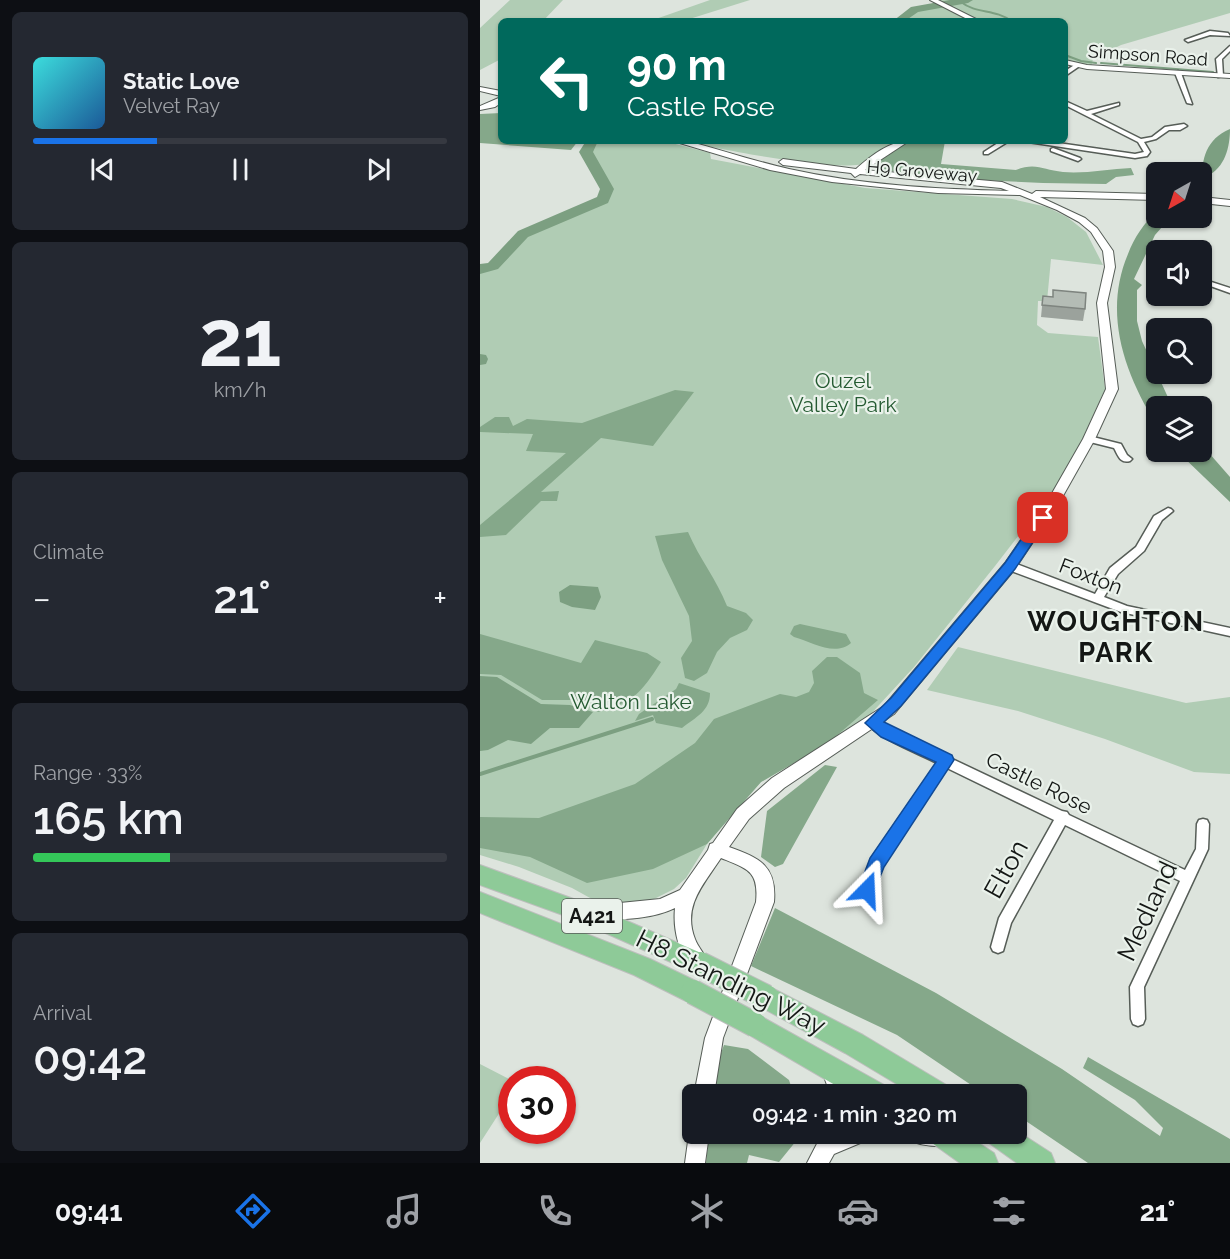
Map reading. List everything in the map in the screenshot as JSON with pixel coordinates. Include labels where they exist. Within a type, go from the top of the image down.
[{"type":"highway","name":"H8 Standing Way","points":[[480,875],[582,912],[700,964],[854,1044],[921,1084]]},
{"type":"highway","name":"H8 Standing Way","points":[[480,902],[642,968],[693,992],[859,1084]]},
{"type":"highway","points":[[951,1144],[984,1163]]},
{"type":"highway","points":[[1013,1144],[1041,1163]]},
{"type":"street","points":[[933,0],[971,18]]},
{"type":"street","points":[[1188,40],[1210,33],[1229,34]]},
{"type":"street","points":[[1220,76],[1219,58],[1230,48]]},
{"type":"street","name":"Simpson Road","points":[[1068,63],[1230,76]]},
{"type":"street","points":[[1068,73],[1078,65]]},
{"type":"street","points":[[1178,73],[1190,103]]},
{"type":"street","points":[[480,89],[498,93]]},
{"type":"street","points":[[1084,114],[1117,104]]},
{"type":"street","points":[[480,108],[496,105]]},
{"type":"street","points":[[1054,144],[1141,156],[1147,152],[1140,141],[1068,105]]},
{"type":"street","points":[[1140,141],[1154,138],[1167,128],[1184,126]]},
{"type":"street","name":"H9 Groveway","points":[[689,144],[776,161],[1002,185],[1066,187],[1146,195]]},
{"type":"street","name":"H9 Groveway","points":[[689,144],[768,167],[838,180],[963,193],[1027,194]]},
{"type":"street","points":[[838,180],[862,170],[901,144]]},
{"type":"street","points":[[986,153],[1001,144]]},
{"type":"street","points":[[1068,155],[1072,147]]},
{"type":"street","points":[[1053,150],[1078,159]]},
{"type":"street","points":[[862,170],[880,186]]},
{"type":"street","points":[[700,964],[687,945],[682,916],[686,895],[716,849],[743,814],[778,783],[873,723],[896,702],[1010,566],[1053,503],[1089,439],[1112,389],[1102,303],[1110,267],[1108,251],[1094,230],[1060,202],[1002,185]]},
{"type":"street","points":[[1060,202],[1066,187]]},
{"type":"street","name":"H9 Groveway","points":[[1060,202],[1081,195],[1146,191]]},
{"type":"street","points":[[1212,284],[1230,291]]},
{"type":"street","points":[[1089,439],[1118,446],[1123,458],[1127,459]]},
{"type":"street","points":[[1097,599],[1114,571],[1140,549],[1158,518],[1168,511]]},
{"type":"street","name":"Foxton","points":[[1010,566],[1145,615],[1230,632]]},
{"type":"street","name":"Castle Rose","points":[[873,723],[887,732],[1188,878]]},
{"type":"street","points":[[867,890],[876,863],[946,760]]},
{"type":"street","name":"Elton","points":[[998,947],[1004,922],[1063,816]]},
{"type":"street","name":"Medland","points":[[1138,1018],[1137,987],[1202,849],[1203,824]]},
{"type":"street","points":[[706,1084],[714,1038],[765,902],[767,884],[760,872],[747,862],[716,849]]},
{"type":"street","points":[[582,912],[638,910],[662,906],[686,895]]},
{"type":"street","points":[[829,1066],[837,1084]]},
{"type":"street","points":[[695,1163],[698,1144]]},
{"type":"green space","points":[[510,0],[563,0],[546,18],[498,18],[498,61],[480,70],[480,28]]},
{"type":"green space","points":[[710,0],[750,0],[693,18],[659,18]]},
{"type":"green space","points":[[933,0],[1230,0],[1230,13],[1121,45],[1093,59],[1091,67],[1068,63],[1068,18],[902,18],[915,9],[940,4]]},
{"type":"green space","name":"Ouzel Valley Park","points":[[590,144],[676,144],[710,153],[711,159],[865,188],[1012,199],[1047,207],[1067,217],[1086,232],[1103,265],[1051,259],[1047,301],[1038,301],[1037,325],[1048,333],[1098,337],[1105,389],[1076,453],[1054,490],[914,667],[868,717],[761,782],[707,844],[686,878],[674,889],[646,903],[620,906],[601,904],[572,888],[519,867],[480,855],[480,269],[493,266],[523,234],[603,200],[607,189],[586,152]]},
{"type":"green space","points":[[698,144],[900,144],[869,162],[855,165],[808,163]]},
{"type":"green space","points":[[958,647],[1186,703],[1230,697],[1230,774],[1194,772],[1105,739],[1018,711],[927,690]]},
{"type":"green space","points":[[480,1064],[498,1073],[498,1115],[480,1143]]},
{"type":"shaded area","points":[[498,113],[498,144],[576,144],[571,150],[480,143],[480,114]]},
{"type":"shaded area","points":[[1230,129],[1225,156],[1218,168],[1212,173],[1212,162],[1203,162],[1209,147],[1221,134]]},
{"type":"shaded area","points":[[905,144],[944,144],[941,164],[1016,170],[1034,167],[1071,172],[1131,168],[1134,175],[1116,177],[1106,184],[978,180],[880,170],[874,165],[880,158]]},
{"type":"shaded area","points":[[1146,223],[1146,228],[1161,228],[1153,240],[1146,240],[1146,254],[1134,279],[1142,285],[1137,290],[1137,321],[1146,350],[1146,384],[1162,384],[1167,396],[1146,396],[1146,406],[1126,363],[1117,320],[1117,298],[1121,276],[1130,248]]},
{"type":"shaded area","points":[[675,390],[694,392],[653,446],[601,438],[541,492],[559,491],[557,501],[541,501],[506,535],[480,537],[480,525],[566,453],[526,451],[533,434],[480,432],[480,427],[495,417],[509,417],[513,426],[527,419],[582,423]]},
{"type":"shaded area","points":[[1212,456],[1230,477],[1230,502],[1188,462],[1212,462]]},
{"type":"shaded area","points":[[688,532],[727,606],[746,613],[753,620],[747,630],[730,638],[717,652],[707,673],[694,681],[685,678],[681,658],[692,641],[689,616],[662,560],[655,536]]},
{"type":"shaded area","points":[[570,585],[598,587],[601,597],[595,610],[572,607],[560,602],[559,592]]},
{"type":"shaded area","points":[[800,624],[846,634],[851,643],[845,647],[831,649],[794,637],[790,634],[794,626]]},
{"type":"shaded area","points":[[480,634],[581,663],[595,640],[647,653],[661,662],[636,695],[598,712],[574,700],[542,700],[501,675],[480,674]]},
{"type":"shaded area","points":[[827,657],[837,657],[860,673],[864,693],[878,700],[827,744],[761,782],[707,844],[653,869],[587,883],[530,857],[480,848],[480,817],[539,818],[635,784],[695,743],[714,719],[780,694],[796,697],[809,692],[814,683],[812,671]]},
{"type":"shaded area","name":"Walton Lake","points":[[480,676],[497,677],[541,704],[570,705],[593,712],[579,728],[550,728],[531,744],[508,740],[488,750],[480,751]]},
{"type":"shaded area","points":[[679,683],[710,693],[708,705],[697,717],[682,728],[656,723],[653,715],[635,721],[639,714],[676,689]]},
{"type":"shaded area","points":[[825,765],[837,767],[783,864],[775,867],[761,857],[767,811]]},
{"type":"shaded area","points":[[775,908],[936,993],[1062,1069],[1160,1136],[1163,1128],[1135,1100],[1083,1068],[1088,1057],[1230,1139],[1230,1163],[1088,1163],[1027,1122],[1027,1084],[970,1084],[897,1035],[751,966]]},
{"type":"shaded area","points":[[724,1045],[748,1049],[789,1080],[790,1084],[713,1084],[714,1072]]},
{"type":"shaded area","points":[[708,1144],[794,1144],[779,1162],[749,1155],[747,1163],[706,1163]]},
{"type":"building","points":[[1053,290],[1086,293],[1085,309],[1042,305],[1043,296],[1053,297]]},
{"type":"waterway","points":[[902,18],[915,9],[968,0]]},
{"type":"waterway","points":[[961,2],[1006,18]]},
{"type":"waterway","points":[[1068,56],[1096,63]]},
{"type":"waterway","points":[[1101,63],[1213,72]]},
{"type":"waterway","points":[[480,269],[493,266],[523,234],[603,200],[607,189],[586,152],[590,144]]},
{"type":"waterway","points":[[480,774],[652,719]]},
{"type":"district","name":"WOUGHTON PARK","points":[[1116,636]]},
{"type":"route","points":[[867,890],[876,863],[946,760],[873,723],[896,702],[1010,566],[1043,518]]}]
